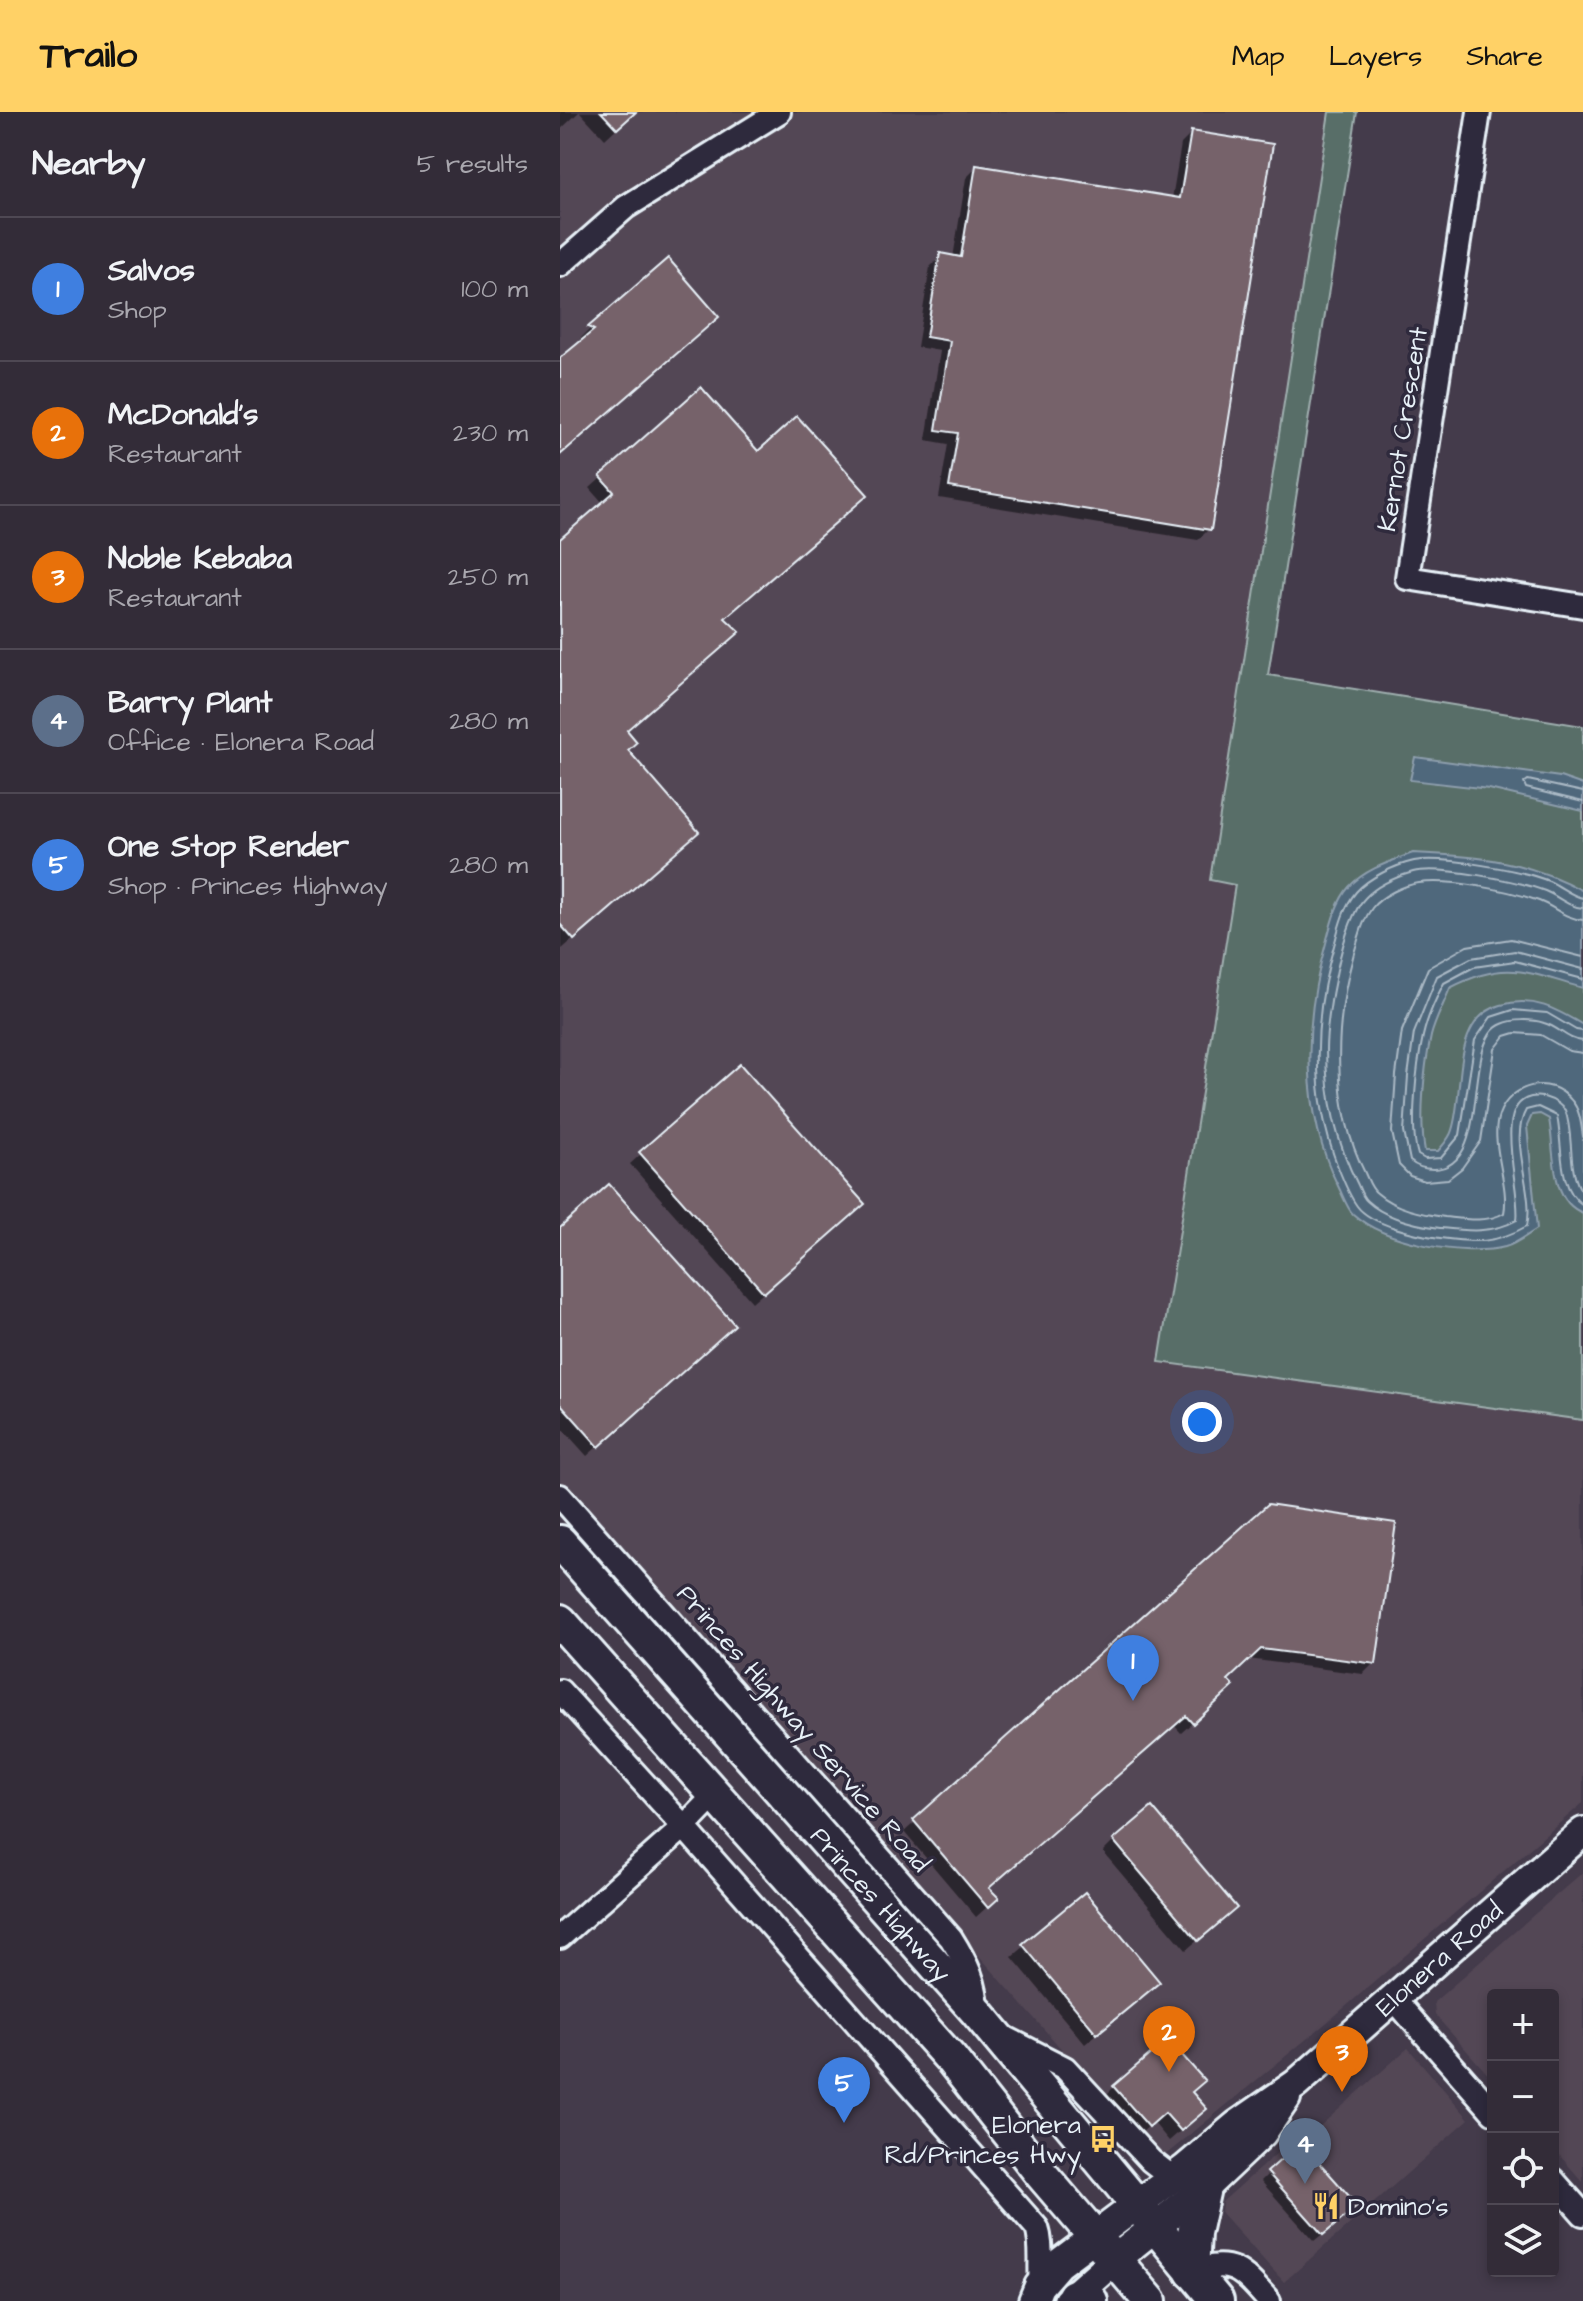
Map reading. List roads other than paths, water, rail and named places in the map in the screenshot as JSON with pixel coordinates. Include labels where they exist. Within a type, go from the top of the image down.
[{"type":"highway","name":"Princes Highway","points":[[560,1542],[986,2022],[1217,2301]]},
{"type":"highway","name":"Princes Highway","points":[[560,1621],[951,2059],[1150,2301]]},
{"type":"highway","points":[[1192,2272],[1194,2233],[1204,2188]]},
{"type":"main road","name":"Elonera Road","points":[[1145,2216],[1173,2178],[1237,2125],[1296,2084],[1583,1832]]},
{"type":"main road","name":"Elonera Road","points":[[1145,2216],[1204,2188],[1262,2133],[1296,2084]]},
{"type":"main road","points":[[1037,2292],[1058,2264],[1104,2248],[1145,2216]]},
{"type":"main road","points":[[1078,2299],[1104,2248]]},
{"type":"street","points":[[560,265],[626,207],[779,112]]},
{"type":"street","name":"Kernot Crescent","points":[[1479,112],[1407,578],[1583,606]]},
{"type":"street","name":"Princes Highway Service Road","points":[[560,1496],[951,1938],[967,1963],[986,2022]]},
{"type":"street","points":[[560,1691],[1037,2228],[1040,2239],[1037,2292]]},
{"type":"street","points":[[560,1937],[684,1827],[716,1794]]},
{"type":"street","points":[[1394,1999],[1487,2105]]},
{"type":"street","points":[[986,2022],[1065,2068],[1151,2161],[1173,2178]]},
{"type":"street","points":[[1559,2187],[1583,2214]]},
{"type":"street","points":[[1192,2272],[1213,2264],[1223,2266],[1247,2276],[1269,2301]]},
{"type":"water","points":[[1415,757],[1560,777],[1583,785],[1583,811],[1489,789],[1410,780]]},
{"type":"water","points":[[1413,853],[1522,866],[1583,891],[1583,988],[1516,971],[1469,979],[1450,988],[1431,1036],[1422,1124],[1425,1151],[1438,1151],[1452,1130],[1467,1040],[1474,1025],[1485,1013],[1501,1005],[1534,1003],[1554,1009],[1583,1025],[1583,1213],[1564,1198],[1559,1186],[1549,1119],[1540,1114],[1532,1115],[1527,1126],[1537,1229],[1505,1247],[1488,1250],[1447,1249],[1404,1240],[1367,1224],[1347,1205],[1318,1129],[1312,1098],[1310,1036],[1318,973],[1334,914],[1344,893],[1355,881],[1379,866]]},
{"type":"place","name":"Salvos","points":[[1133,1701]]},
{"type":"place","name":"McDonald's","points":[[1169,2072]]},
{"type":"place","name":"Noble Kebaba","points":[[1342,2092]]},
{"type":"place","name":"One Stop Render","points":[[844,2123]]},
{"type":"place","name":"Elonera Rd/Princes Hwy","points":[[1103,2139]]},
{"type":"place","name":"Barry Plant","points":[[1305,2184]]},
{"type":"place","name":"Domino's","points":[[1326,2206]]}]
